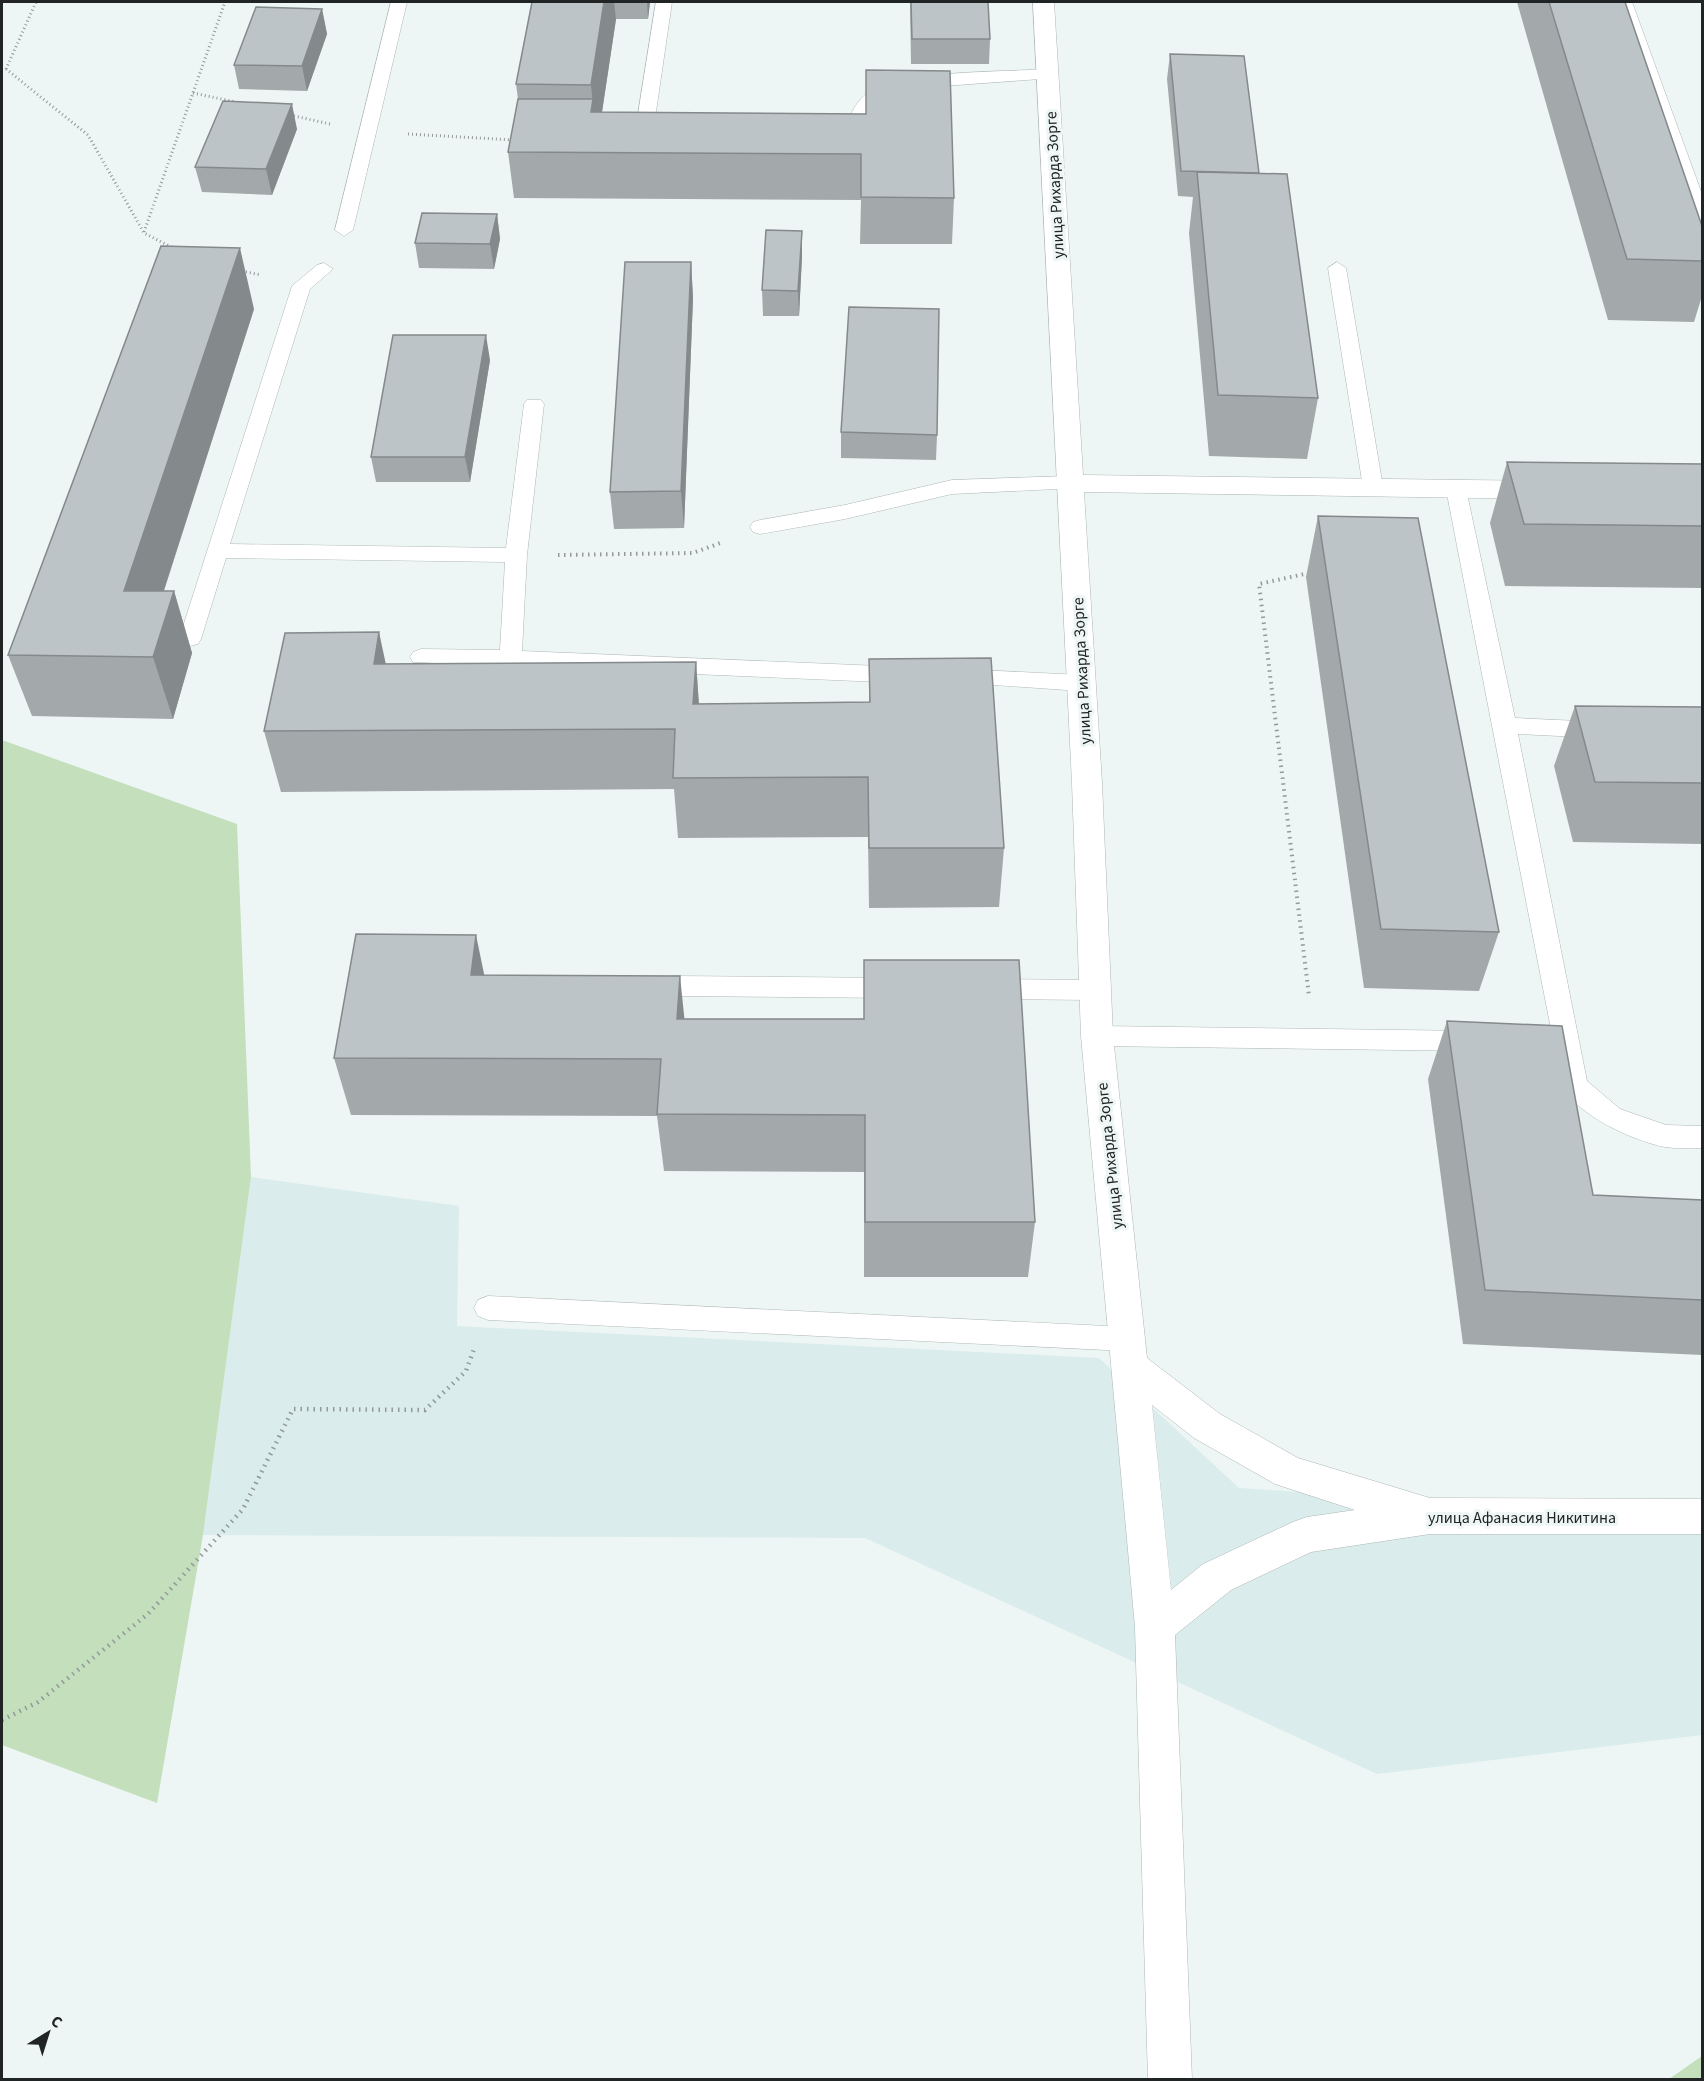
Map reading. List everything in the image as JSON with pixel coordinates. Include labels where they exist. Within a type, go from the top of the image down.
[{"type":"street","name":"улица Рихарда Зорге","points":[[1044,2],[1081,683],[1097,1036],[1128,1352]]},
{"type":"street","points":[[1070,483],[1573,490]]},
{"type":"street","points":[[1128,1352],[1207,1426],[1288,1472],[1430,1515]]},
{"type":"street","points":[[1128,1352],[1155,1627],[1170,2079]]},
{"type":"street","name":"улица Афанасия Никитина","points":[[1155,1627],[1217,1577],[1307,1535],[1430,1515],[1702,1516]]},
{"type":"lane","points":[[344,230],[399,2]]},
{"type":"lane","points":[[664,2],[642,146],[664,146]]},
{"type":"lane","points":[[1624,2],[1702,217]]},
{"type":"lane","points":[[826,147],[838,147],[850,140],[859,111],[874,96],[900,84],[1048,74]]},
{"type":"lane","points":[[1337,268],[1373,487]]},
{"type":"lane","points":[[190,639],[301,285],[324,269]]},
{"type":"lane","points":[[511,658],[516,555],[534,404]]},
{"type":"lane","points":[[760,527],[845,512],[952,487],[1070,483]]},
{"type":"lane","points":[[1456,489],[1505,726],[1553,1042],[1575,1086],[1611,1116],[1665,1136],[1702,1137]]},
{"type":"lane","points":[[219,551],[516,555]]},
{"type":"lane","points":[[421,657],[511,658],[1081,683]]},
{"type":"lane","points":[[1505,726],[1621,731]]},
{"type":"lane","points":[[674,986],[920,988]]},
{"type":"lane","points":[[967,989],[1096,990]]},
{"type":"lane","points":[[1097,1036],[1494,1041]]},
{"type":"lane","points":[[488,1308],[1128,1352]]},
{"type":"path","points":[[36,2],[4,69],[88,135],[144,233],[182,253]]},
{"type":"path","points":[[144,233],[225,2]]},
{"type":"path","points":[[193,93],[239,103]]},
{"type":"path","points":[[286,114],[367,132],[523,140]]},
{"type":"path","points":[[235,269],[301,285]]},
{"type":"path","points":[[516,555],[693,553],[760,527]]},
{"type":"path","points":[[1314,1039],[1259,584],[1317,571]]},
{"type":"path","points":[[2,1720],[38,1702],[148,1614],[243,1509],[293,1409],[425,1410],[466,1371],[488,1308]]},
{"type":"shaded area","points":[[251,1177],[459,1206],[457,1326],[1099,1358],[1239,1488],[1702,1517],[1702,1735],[1377,1774],[865,1538],[203,1535]]},
{"type":"green space","points":[[2,740],[237,824],[251,1177],[203,1535],[157,1803],[2,1745]]},
{"type":"green space","points":[[1702,2056],[1702,2079],[1669,2079]]},
{"type":"building","points":[[532,2],[604,2],[591,85],[516,84]]},
{"type":"building","points":[[911,2],[988,2],[990,39],[912,39]]},
{"type":"building","points":[[1549,2],[1625,2],[1702,226],[1702,261],[1627,259]]},
{"type":"building","points":[[256,7],[322,9],[302,66],[234,65]]},
{"type":"building","points":[[1170,54],[1244,56],[1259,173],[1181,171]]},
{"type":"building","points":[[866,70],[950,71],[954,198],[861,197],[861,154],[508,152],[518,99],[593,99],[591,112],[866,114]]},
{"type":"building","points":[[223,101],[292,104],[266,169],[195,167]]},
{"type":"building","points":[[1197,172],[1287,174],[1318,398],[1218,395]]},
{"type":"building","points":[[422,213],[497,214],[490,244],[415,243]]},
{"type":"building","points":[[766,230],[802,231],[798,291],[762,290]]},
{"type":"building","points":[[161,246],[240,248],[124,591],[174,591],[153,657],[8,655]]},
{"type":"building","points":[[625,262],[691,262],[681,491],[610,492]]},
{"type":"building","points":[[849,307],[939,309],[937,435],[841,432]]},
{"type":"building","points":[[393,335],[486,335],[465,457],[371,457]]},
{"type":"building","points":[[1507,462],[1702,464],[1702,526],[1524,524]]},
{"type":"building","points":[[1318,516],[1418,518],[1499,932],[1381,929]]},
{"type":"building","points":[[379,632],[374,664],[696,662],[693,704],[870,702],[869,659],[991,658],[1004,848],[869,848],[868,777],[673,778],[675,729],[264,731],[285,633]]},
{"type":"building","points":[[1575,706],[1702,707],[1702,783],[1595,782]]},
{"type":"building","points":[[356,934],[476,935],[471,975],[680,976],[677,1019],[864,1019],[864,960],[1019,960],[1035,1222],[865,1222],[865,1115],[657,1114],[661,1059],[334,1058]]},
{"type":"building","points":[[1447,1021],[1562,1026],[1593,1195],[1702,1200],[1702,1300],[1485,1290]]}]
